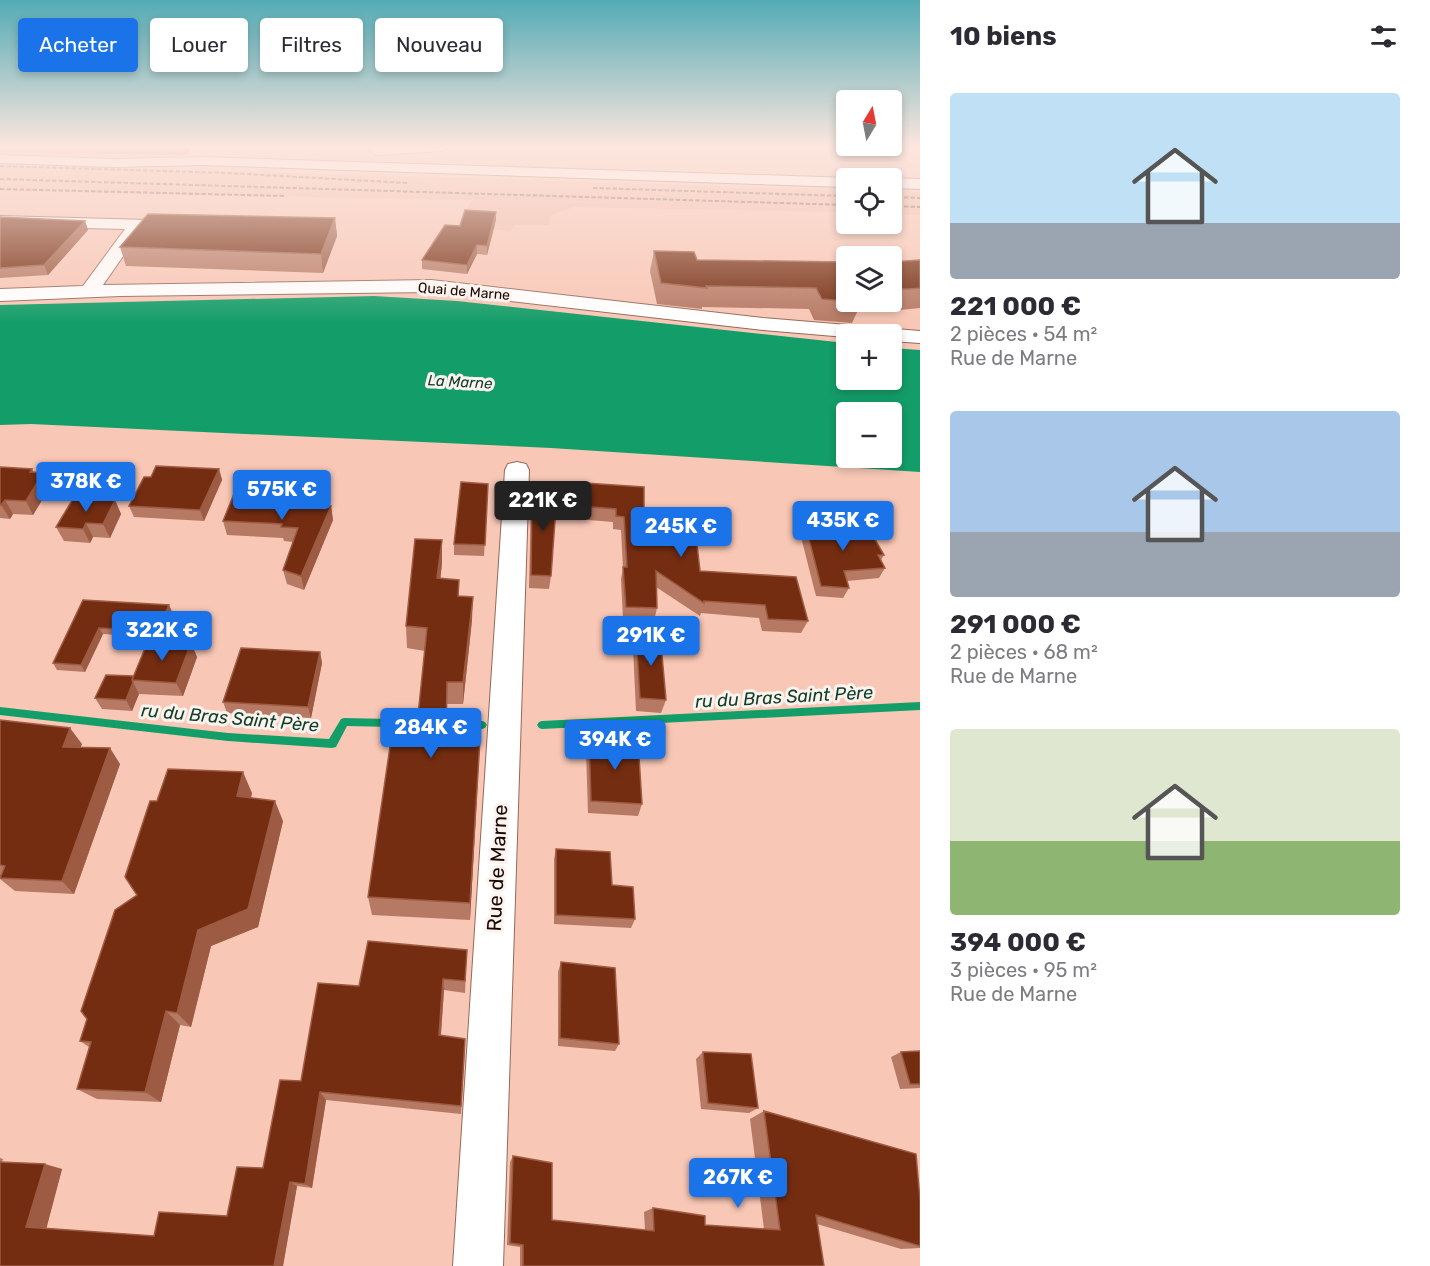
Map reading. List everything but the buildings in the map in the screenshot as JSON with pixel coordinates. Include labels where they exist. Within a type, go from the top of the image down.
[{"type":"street","points":[[0,221],[181,225]]},
{"type":"street","points":[[89,291],[137,224]]},
{"type":"street","name":"Quai de Marne","points":[[0,295],[89,291],[431,286],[763,324],[836,330]]},
{"type":"street","name":"Quai de Marne","points":[[902,335],[920,337]]},
{"type":"street","name":"Rue de Marne","points":[[478,1266],[516,470]]},
{"type":"shaded area","points":[[469,206],[836,206],[836,212],[574,207],[551,215],[550,225],[515,225],[510,231],[458,225]]},
{"type":"shaded area","points":[[902,206],[920,206],[920,215],[902,214]]},
{"type":"water","name":"La Marne","points":[[374,296],[457,301],[836,342],[836,390],[902,390],[902,349],[920,350],[920,472],[858,468],[902,468],[902,402],[836,402],[836,467],[551,448],[31,424],[0,425],[0,305]]},
{"type":"waterway","name":"ru du Bras Saint Père","points":[[542,725],[920,706]]},
{"type":"waterway","name":"ru du Bras Saint Père","points":[[0,711],[228,737],[332,744],[344,722],[482,725]]},
{"type":"railway","points":[[902,206],[920,207]]}]
